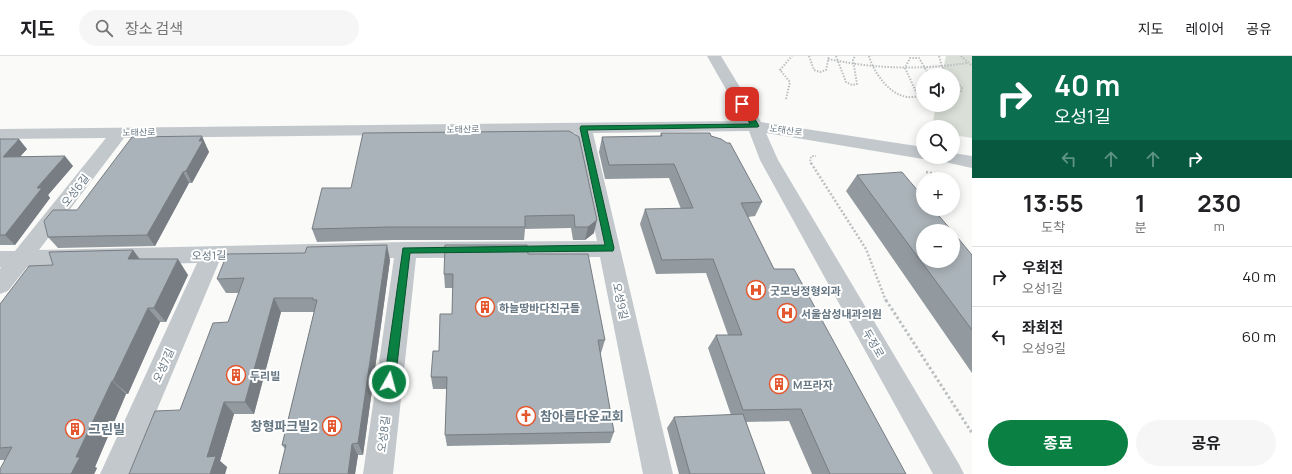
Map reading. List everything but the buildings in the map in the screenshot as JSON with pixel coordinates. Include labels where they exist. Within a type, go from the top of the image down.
[{"type":"street","name":"두정로","points":[[714,56],[755,126],[769,160],[949,474]]},
{"type":"street","name":"노태산로","points":[[0,134],[755,126],[916,152]]},
{"type":"street","name":"오성9길","points":[[583,128],[658,474]]},
{"type":"street","name":"오성6길","points":[[0,285],[10,259],[120,132]]},
{"type":"street","points":[[960,160],[972,162]]},
{"type":"street","name":"오성1길","points":[[10,259],[406,250],[610,248]]},
{"type":"street","name":"오성8길","points":[[378,474],[406,250]]},
{"type":"street","name":"오성7길","points":[[115,474],[211,255]]},
{"type":"path","points":[[786,98],[790,82],[780,70],[792,56]]},
{"type":"path","points":[[809,56],[814,70],[820,72],[826,70],[829,56]]},
{"type":"path","points":[[836,56],[846,82],[852,85],[857,84],[853,60],[855,56]]},
{"type":"path","points":[[869,56],[879,77],[899,96],[907,98],[914,98],[918,96],[905,68],[910,57],[919,58],[924,67]]},
{"type":"path","points":[[939,56],[942,67]]},
{"type":"path","points":[[961,56],[972,66]]},
{"type":"path","points":[[828,59],[874,68],[942,67],[967,63]]},
{"type":"path","points":[[819,155],[812,156],[810,159],[811,164],[866,249],[885,298],[972,433]]},
{"type":"path","points":[[919,171],[925,172]]},
{"type":"shaded area","points":[[946,56],[972,56],[972,138],[960,136],[960,120],[933,120],[935,112],[960,112],[960,68],[943,68]]},
{"type":"place","name":"굿모닝정형외과","points":[[756,290]]},
{"type":"place","name":"하늘땅바다친구들","points":[[485,307]]},
{"type":"place","name":"서울삼성내과의원","points":[[787,313]]},
{"type":"place","name":"두리빌","points":[[236,375]]},
{"type":"place","name":"M프라자","points":[[779,384]]},
{"type":"place","name":"참아름다운교회","points":[[526,416]]},
{"type":"place","name":"창형파크빌2","points":[[332,426]]},
{"type":"place","name":"그린빌","points":[[75,429]]},
{"type":"route","points":[[389,382],[406,250],[610,248],[583,128],[755,126],[742,104]]}]
